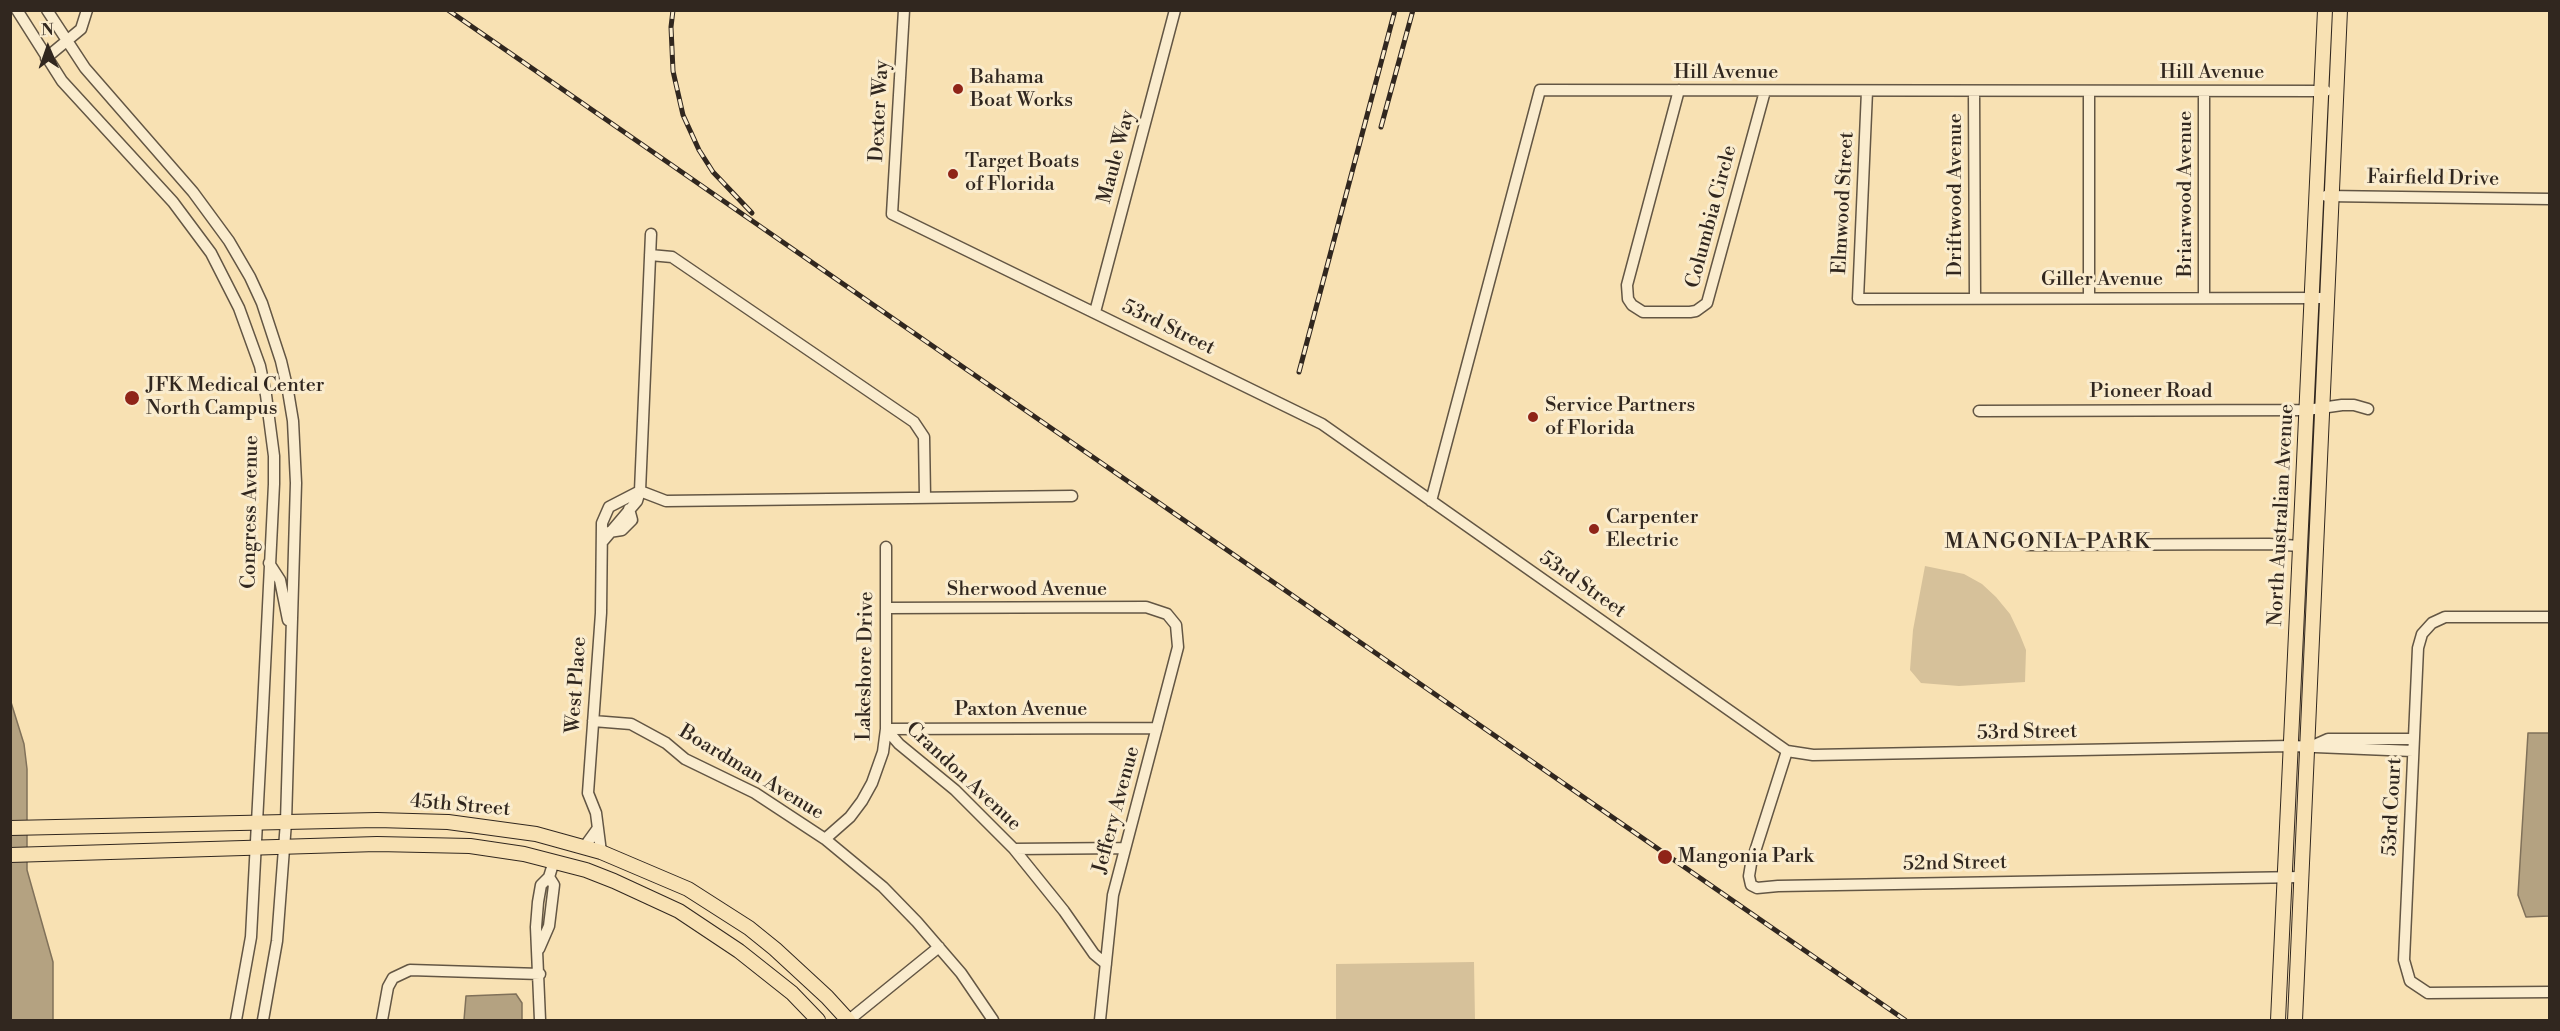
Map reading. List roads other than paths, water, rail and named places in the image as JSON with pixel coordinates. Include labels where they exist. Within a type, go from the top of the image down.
[{"type":"main road","name":"North Australian Avenue","points":[[2278,1020],[2325,10]]},
{"type":"main road","name":"North Australian Avenue","points":[[2295,1020],[2340,10]]},
{"type":"main road","name":"45th Street","points":[[10,828],[377,820],[448,822],[536,834],[601,852],[688,889],[749,928],[804,974],[848,1020]]},
{"type":"main road","name":"45th Street","points":[[10,855],[377,844],[462,846],[501,850],[554,861],[614,881],[679,911],[739,951],[792,993],[818,1020]]},
{"type":"main road","points":[[554,861],[568,849],[583,846]]},
{"type":"street","name":"Congress Avenue","points":[[17,10],[62,81],[173,202],[211,253],[239,308],[260,366],[271,424],[274,465],[251,937],[236,1020]]},
{"type":"street","points":[[47,10],[85,68],[212,216],[250,277],[273,332],[288,391],[296,452],[285,848],[277,941],[263,1020]]},
{"type":"street","points":[[46,58],[81,29],[87,10]]},
{"type":"street","name":"Dexter Way","points":[[892,214],[904,10]]},
{"type":"street","name":"Maule Way","points":[[1095,312],[1175,10]]},
{"type":"street","name":"Hill Avenue","points":[[1431,501],[1540,90],[2337,91]]},
{"type":"street","name":"Columbia Circle","points":[[1679,90],[1627,285],[1632,304],[1643,312],[1690,312],[1696,311],[1707,303],[1765,91]]},
{"type":"street","name":"Elmwood Street","points":[[1867,91],[1858,298],[1876,298]]},
{"type":"street","name":"Driftwood Avenue","points":[[1974,91],[1975,298]]},
{"type":"street","points":[[2089,91],[2089,298]]},
{"type":"street","name":"Briarwood Avenue","points":[[2204,91],[2204,298]]},
{"type":"street","name":"Fairfield Drive","points":[[2316,196],[2550,198]]},
{"type":"street","name":"53rd Street","points":[[892,214],[1322,424],[1786,751],[1813,755],[2291,747],[2413,752]]},
{"type":"street","points":[[606,537],[622,530],[632,520],[629,509],[637,501],[640,492],[651,234]]},
{"type":"street","points":[[650,255],[672,257],[914,422],[924,437],[925,497]]},
{"type":"street","name":"Giller Avenue","points":[[1876,298],[2328,298]]},
{"type":"street","name":"Pioneer Road","points":[[1978,411],[2307,410],[2323,408]]},
{"type":"street","points":[[640,492],[666,501],[1072,496]]},
{"type":"street","name":"West Place","points":[[601,852],[596,813],[588,793],[606,537],[602,523],[609,507],[640,492]]},
{"type":"street","points":[[2027,545],[2269,544],[2300,546]]},
{"type":"street","name":"Lakeshore Drive","points":[[825,839],[850,817],[872,783],[883,752],[886,729],[886,547]]},
{"type":"street","points":[[270,563],[280,580],[292,638]]},
{"type":"street","name":"Sherwood Avenue","points":[[886,608],[1146,607],[1167,614]]},
{"type":"street","name":"Jeffery Avenue","points":[[1100,1020],[1113,896],[1179,640],[1176,625],[1167,614]]},
{"type":"street","name":"53rd Court","points":[[2550,617],[2445,617],[2426,628],[2418,648],[2404,960],[2406,974],[2415,986],[2436,994],[2550,992]]},
{"type":"street","name":"Boardman Avenue","points":[[593,721],[631,724],[666,742],[685,759],[754,793],[825,839],[883,887],[939,947],[993,1020]]},
{"type":"street","name":"Paxton Avenue","points":[[886,729],[1157,728]]},
{"type":"street","name":"Crandon Avenue","points":[[886,729],[899,744],[956,790],[1014,849],[1064,911],[1094,954],[1106,964]]},
{"type":"street","name":"53rd Street","points":[[2307,748],[2328,739],[2414,739]]},
{"type":"street","name":"52nd Street","points":[[1786,751],[1751,864],[1749,876],[1751,885],[1757,888],[1789,885],[2301,877]]},
{"type":"street","points":[[583,846],[598,828]]},
{"type":"street","points":[[1014,849],[1125,848]]},
{"type":"street","points":[[540,1020],[538,952],[549,926],[554,885],[549,877],[554,861]]},
{"type":"street","points":[[848,1020],[939,947]]},
{"type":"street","points":[[382,1020],[388,987],[393,978],[410,970],[540,974]]},
{"type":"railway","points":[[448,10],[1905,1020]]},
{"type":"railway","points":[[673,10],[671,27],[673,71],[683,115],[699,150],[713,172],[752,213]]},
{"type":"railway","points":[[1299,372],[1395,10]]},
{"type":"railway","points":[[1381,127],[1413,10]]},
{"type":"place","name":"Bahama Boat Works","points":[[958,89]]},
{"type":"place","name":"Target Boats of Florida","points":[[953,174]]},
{"type":"place","name":"JFK Medical Center North Campus","points":[[132,398]]},
{"type":"place","name":"Service Partners of Florida","points":[[1533,417]]},
{"type":"place","name":"Carpenter Electric","points":[[1594,529]]},
{"type":"place","name":"Mangonia Park","points":[[1665,857]]},
{"type":"district","name":"MANGONIA PARK","points":[[2048,543]]}]
